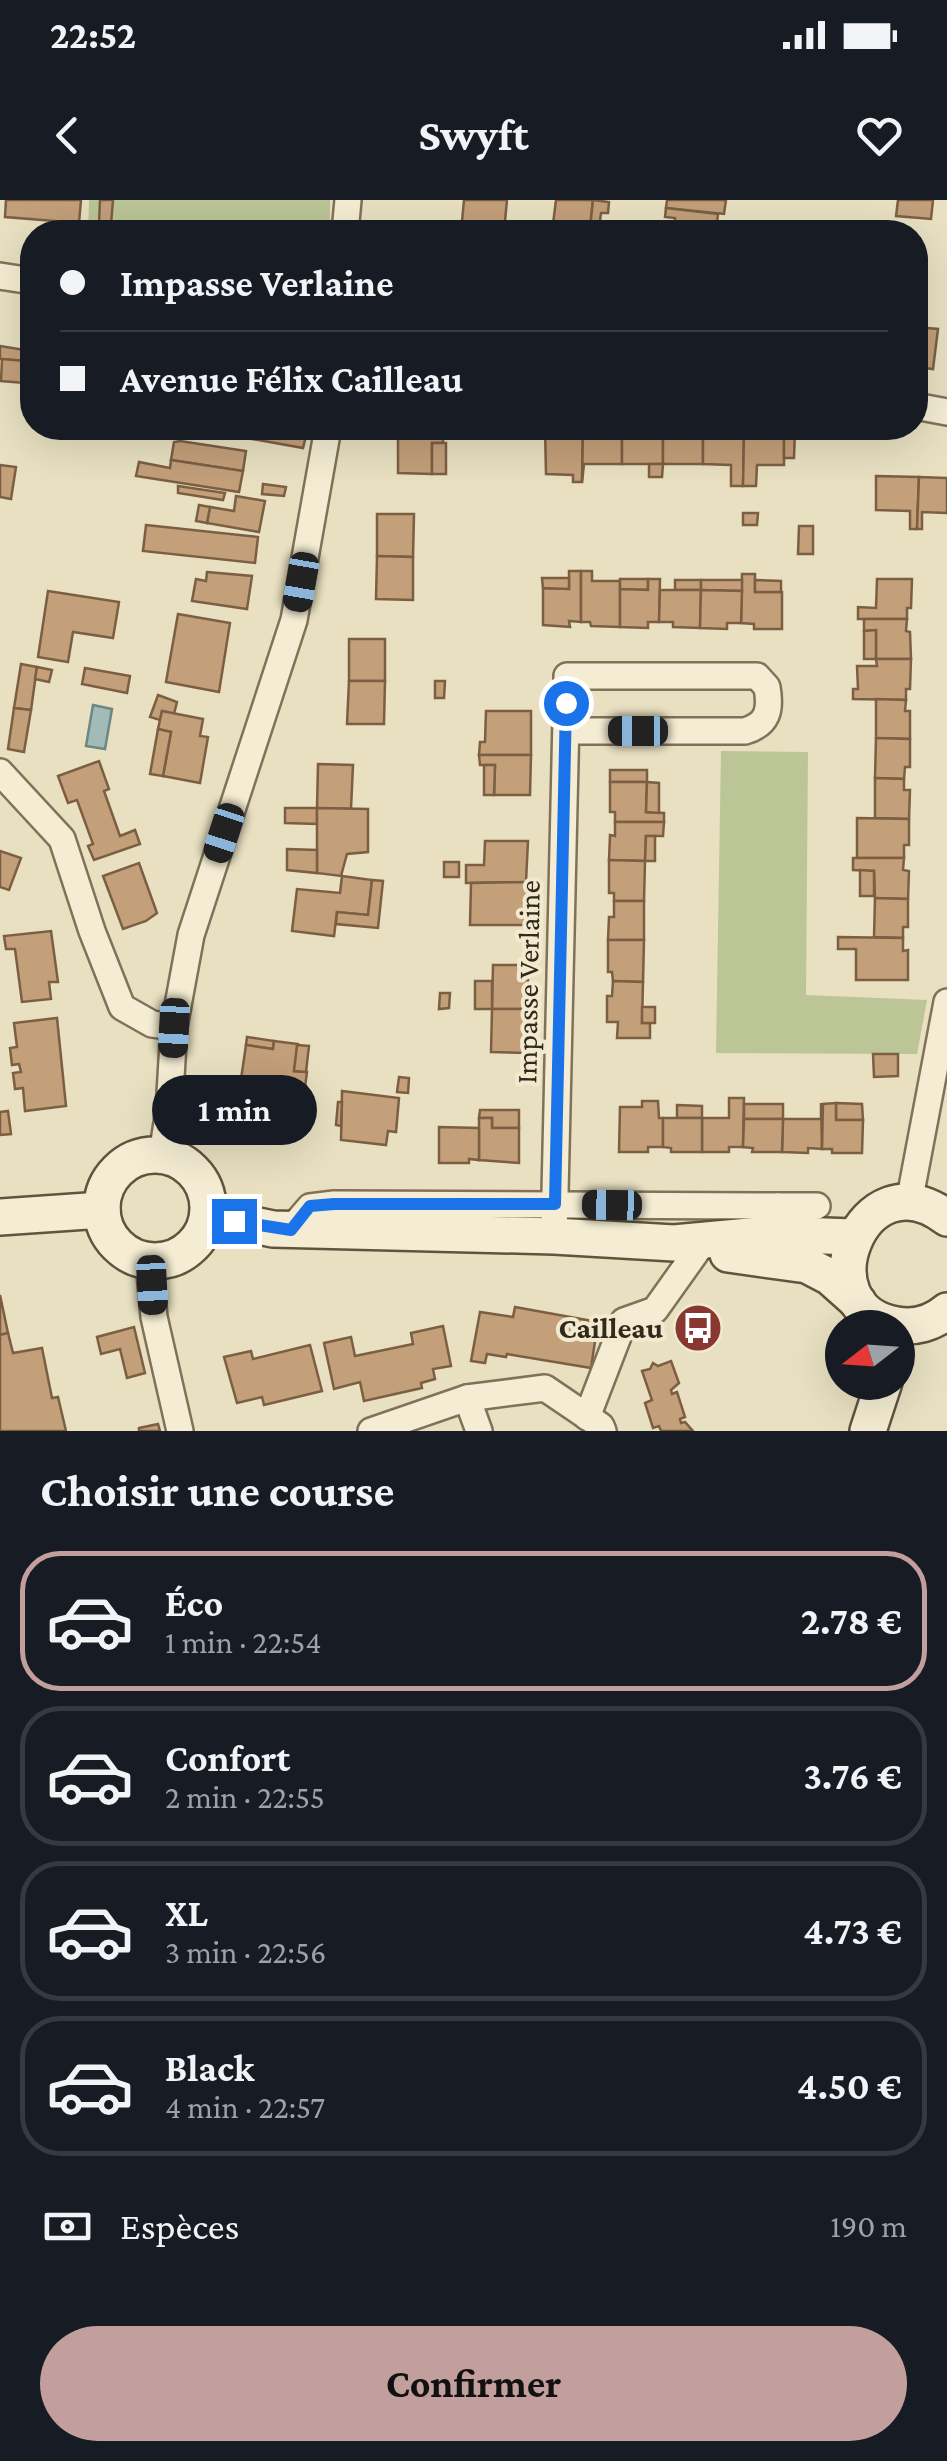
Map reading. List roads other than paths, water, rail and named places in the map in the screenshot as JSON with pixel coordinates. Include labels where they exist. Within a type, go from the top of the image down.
[{"type":"street","points":[[162,1155],[174,1028],[191,936],[294,620],[326,440]]},
{"type":"street","name":"Impasse Verlaine","points":[[555,1220],[567,676],[757,676],[767,687],[767,716],[759,726],[745,731],[566,731]]},
{"type":"street","points":[[0,772],[62,838],[122,1007],[152,1024],[174,1028]]},
{"type":"street","points":[[910,1203],[947,1002]]},
{"type":"street","points":[[148,1155],[162,1155],[194,1171],[204,1186],[207,1221],[192,1247],[179,1256],[149,1262],[120,1249],[110,1236],[102,1210],[104,1191],[121,1167],[148,1155]]},
{"type":"street","points":[[862,1310],[848,1276],[847,1256],[853,1236],[876,1212],[910,1203],[937,1210],[947,1218]]},
{"type":"street","points":[[372,1431],[468,1398],[545,1388],[595,1424],[624,1321],[655,1310],[685,1247],[818,1206]]},
{"type":"street","points":[[0,1217],[102,1210]]},
{"type":"street","points":[[555,1220],[685,1247],[807,1265],[830,1276],[858,1310]]},
{"type":"street","points":[[207,1221],[291,1230],[555,1220],[774,1220],[853,1236]]},
{"type":"street","points":[[149,1262],[154,1317],[180,1431]]},
{"type":"street","points":[[915,1327],[947,1312]]},
{"type":"street","points":[[468,1398],[479,1431]]},
{"type":"street","points":[[851,1431],[856,1400]]},
{"type":"street","points":[[868,1431],[878,1400]]},
{"type":"water","points":[[93,705],[112,709],[105,749],[86,746]]},
{"type":"place","name":"Cailleau","points":[[698,1328]]}]
